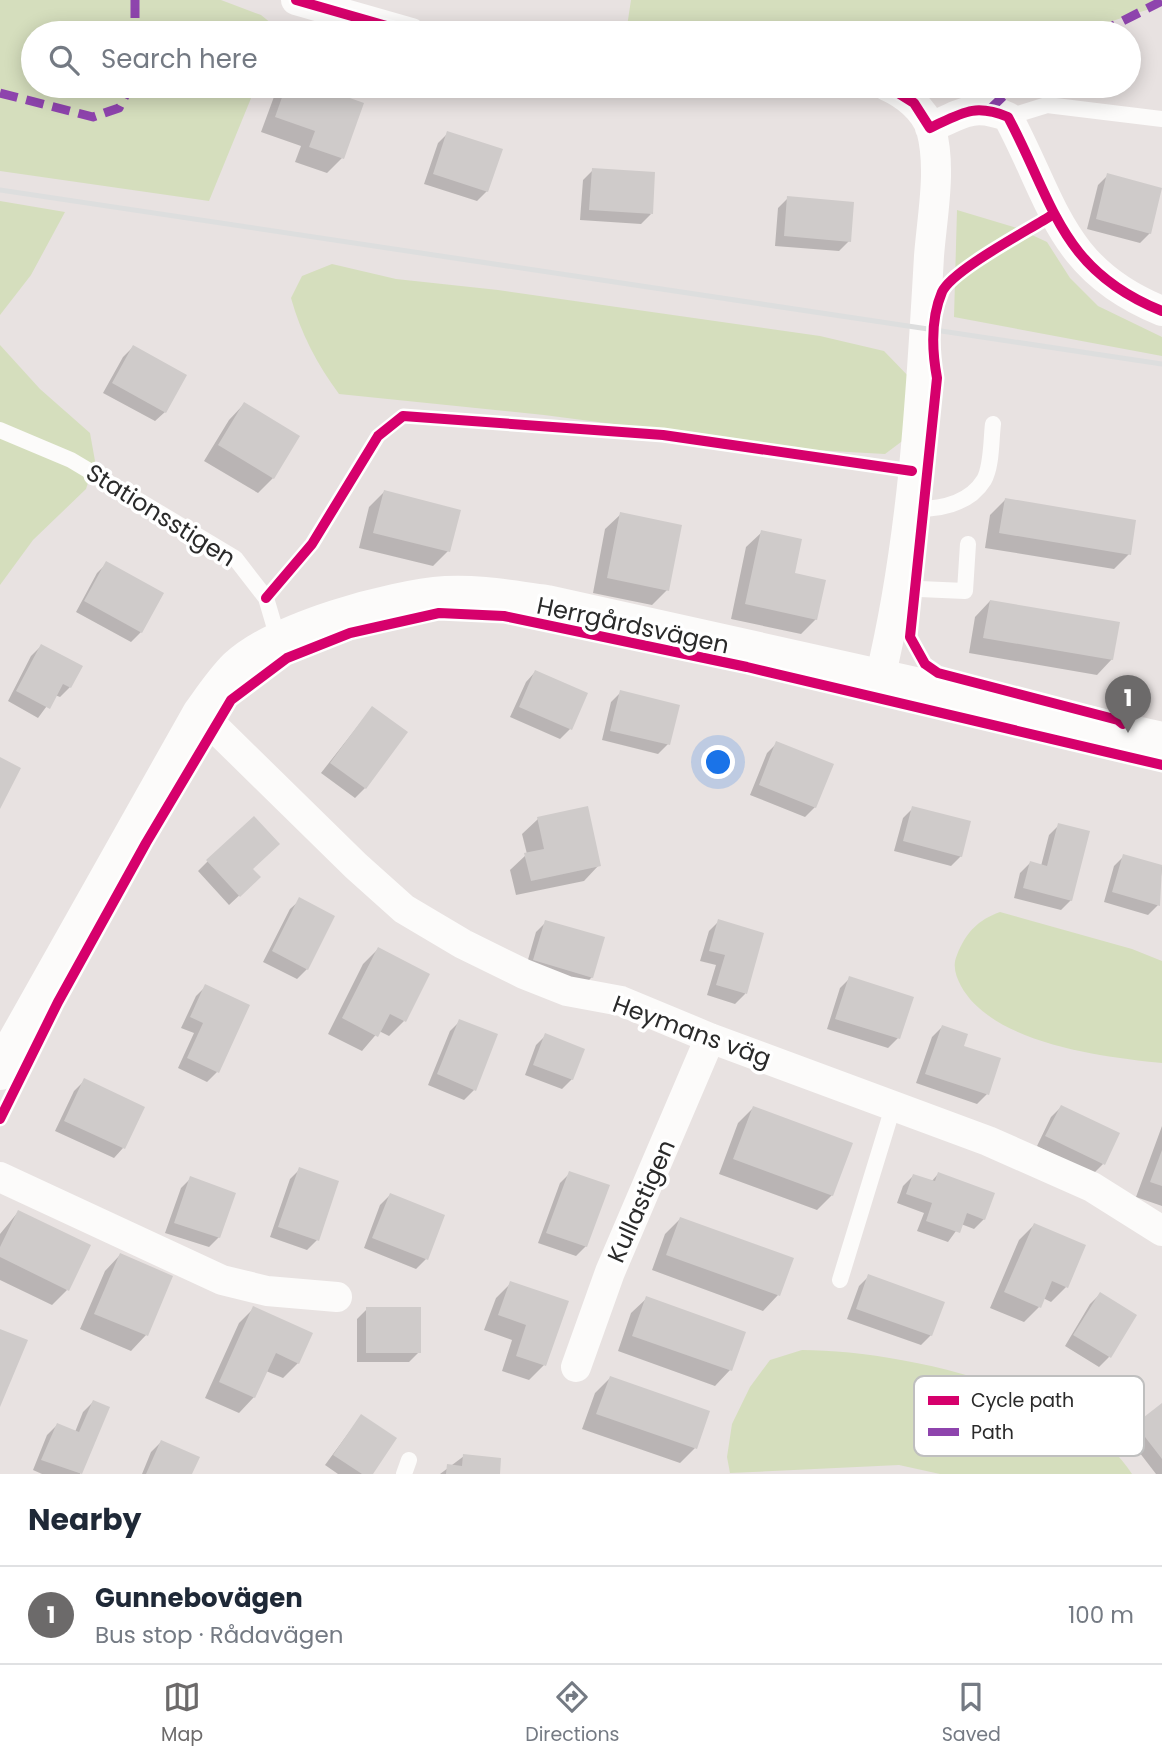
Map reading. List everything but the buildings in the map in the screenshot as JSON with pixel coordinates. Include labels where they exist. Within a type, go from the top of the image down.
[{"type":"street","points":[[296,0],[369,21]]},
{"type":"street","points":[[880,678],[909,509],[928,303],[935,162],[930,128],[914,103],[906,98]]},
{"type":"street","points":[[930,128],[971,109],[990,109],[1008,117],[1052,215],[1078,253],[1106,280],[1141,303],[1162,311]]},
{"type":"street","name":"Herrgårdsvägen","points":[[0,1071],[201,714],[239,666],[279,642],[321,623],[384,604],[447,595],[547,604],[1162,741]]},
{"type":"street","name":"Heymans väg","points":[[201,714],[356,866],[404,909],[463,944],[524,974],[567,991],[621,1001],[710,1038],[988,1141],[1092,1187],[1162,1231]]},
{"type":"street","name":"Kullastigen","points":[[576,1367],[610,1272],[710,1038]]},
{"type":"street","points":[[0,1177],[222,1280],[267,1291],[337,1297]]},
{"type":"lane","points":[[1008,117],[1047,105],[1162,119]]},
{"type":"lane","points":[[909,509],[934,510],[950,506],[985,479],[993,424]]},
{"type":"lane","name":"Stationsstigen","points":[[0,430],[71,460],[235,558],[249,572],[266,598],[279,642]]},
{"type":"lane","points":[[897,588],[965,592],[968,544]]},
{"type":"lane","points":[[840,1280],[893,1107]]},
{"type":"green space","points":[[0,0],[221,0],[261,15],[268,21],[21,21],[21,98],[251,98],[209,201],[0,171]]},
{"type":"green space","points":[[631,0],[1162,0],[1162,5],[1112,21],[628,21]]},
{"type":"green space","points":[[0,201],[65,212],[31,275],[0,315]]},
{"type":"green space","points":[[957,210],[1017,228],[1047,242],[1070,278],[1098,306],[1162,337],[1162,356],[954,317]]},
{"type":"green space","points":[[332,264],[396,279],[498,290],[820,336],[884,351],[913,381],[905,439],[885,454],[813,450],[544,415],[339,394],[310,348],[291,298],[302,276]]},
{"type":"green space","points":[[0,345],[40,389],[90,433],[95,461],[86,489],[33,540],[0,585]]},
{"type":"green space","points":[[1000,912],[1132,949],[1162,961],[1162,1063],[1110,1057],[1051,1044],[998,1022],[976,1006],[959,982],[955,971],[956,959],[964,940],[974,928]]},
{"type":"green space","points":[[802,1350],[841,1352],[886,1357],[967,1376],[914,1376],[914,1456],[1116,1456],[1132,1474],[940,1474],[899,1465],[730,1473],[727,1457],[732,1424],[750,1387],[770,1360]]},
{"type":"railway","points":[[0,190],[1162,364]]},
{"type":"marked path","points":[[135,0],[135,21]]},
{"type":"marked path","points":[[1123,21],[1162,1]]},
{"type":"marked path","points":[[0,93],[93,117],[119,108],[124,98]]},
{"type":"marked path","points":[[990,109],[1001,98]]},
{"type":"cycle path","points":[[296,0],[369,21]]},
{"type":"cycle path","points":[[906,98],[914,103],[930,128],[960,114],[977,110],[1008,117],[1050,205],[1081,254],[1101,275],[1128,294],[1162,311]]},
{"type":"cycle path","points":[[1052,215],[960,273],[942,292],[938,302],[934,335],[937,378],[910,637],[925,664],[938,673],[1118,720],[1123,724]]},
{"type":"cycle path","points":[[266,598],[312,544],[378,436],[403,416],[663,435],[912,471]]},
{"type":"cycle path","points":[[0,1119],[58,1002],[146,843],[231,700],[287,658],[350,633],[439,613],[504,616],[747,667],[1162,765]]},
{"type":"place","name":"Gunnebovägen","points":[[1128,733]]}]
